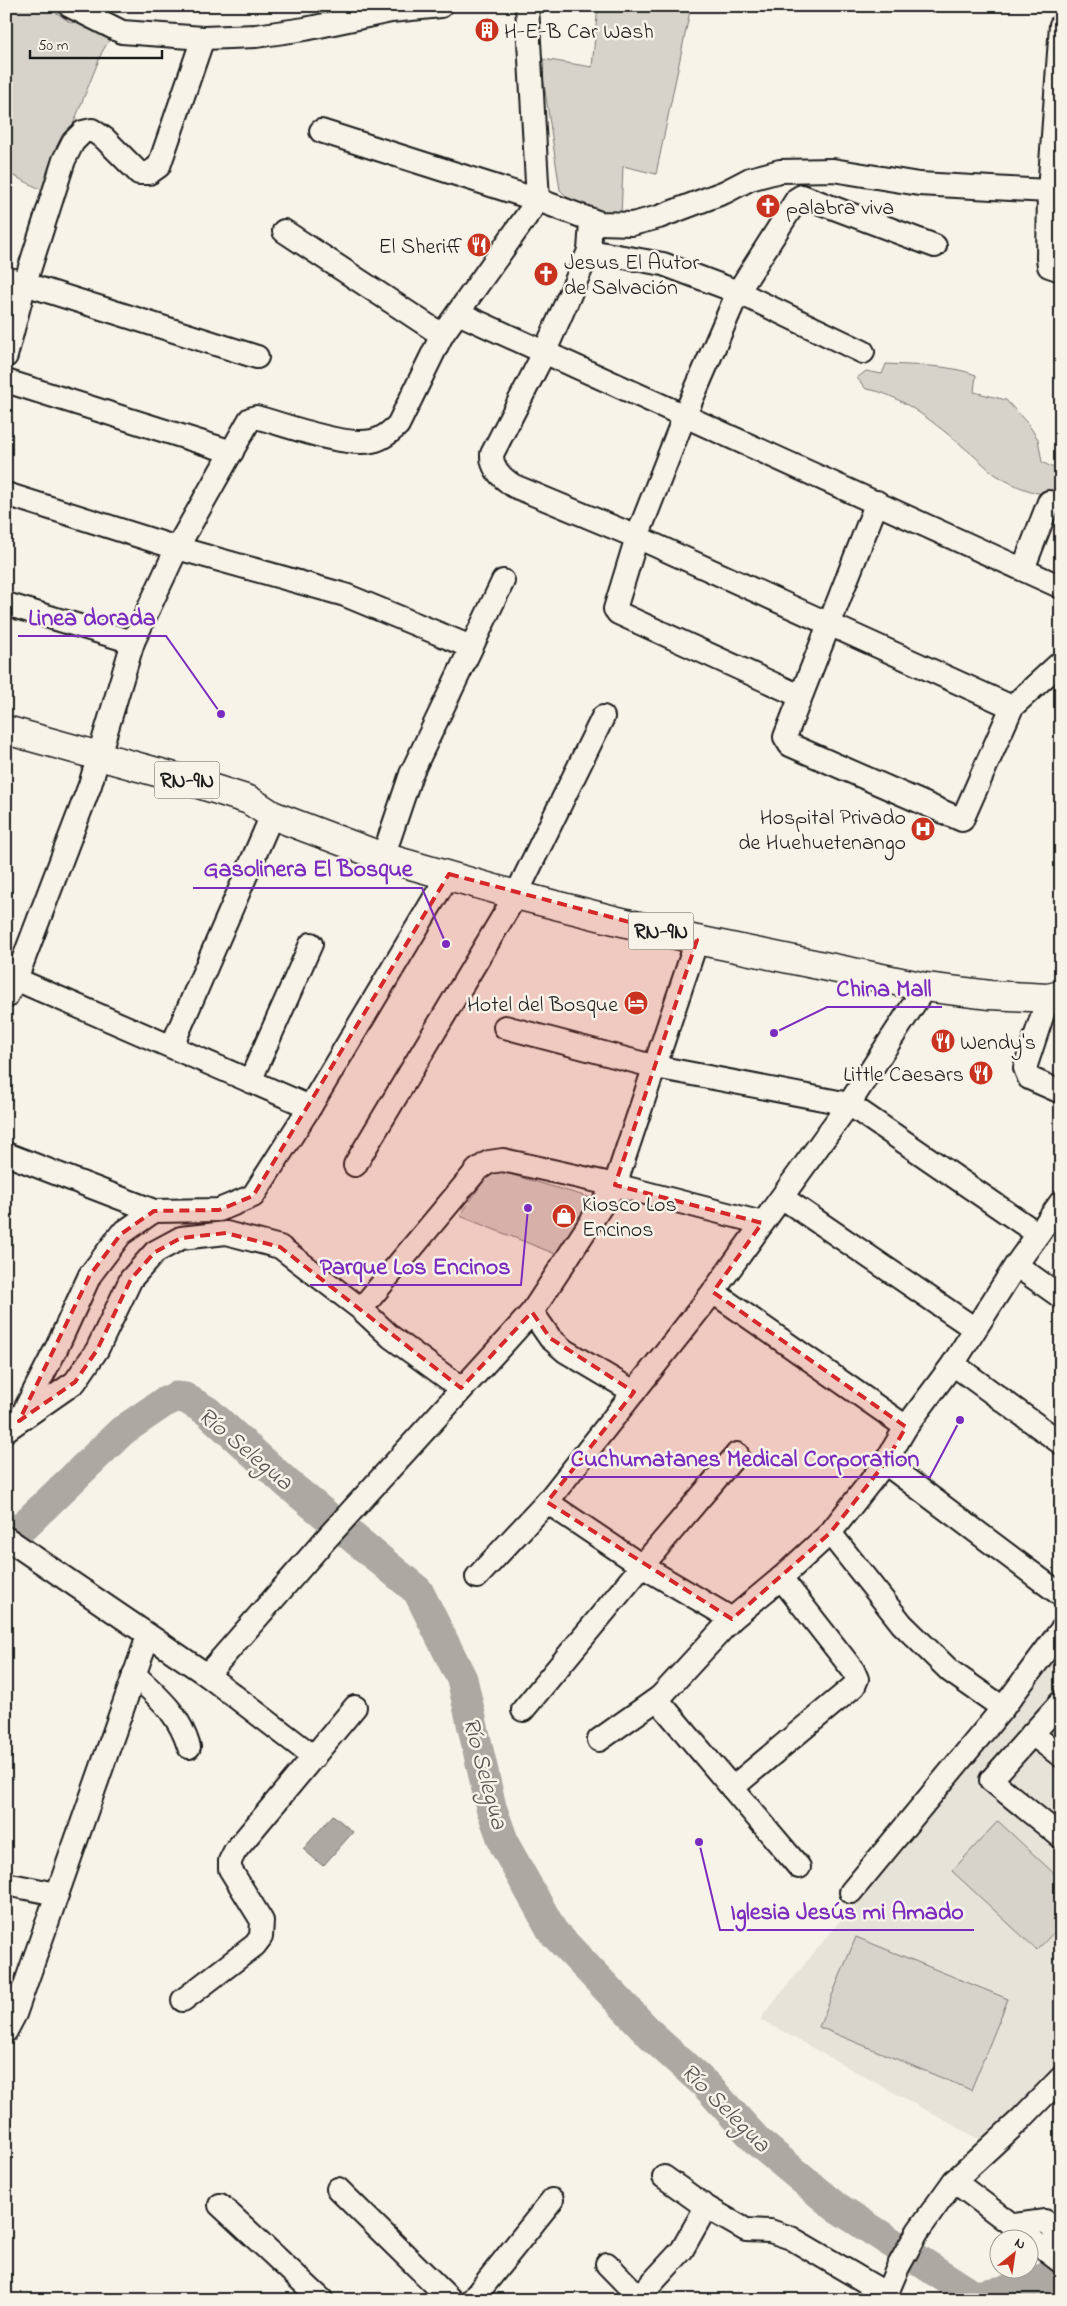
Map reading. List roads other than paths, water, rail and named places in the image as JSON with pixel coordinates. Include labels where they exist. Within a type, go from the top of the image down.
[{"type":"main road","name":"RN-9N","points":[[6,730],[96,763]]},
{"type":"main road","name":"RN-9N","points":[[6,750],[96,763],[249,800],[272,815],[383,857],[449,874],[516,895],[697,940],[925,988],[990,995],[1054,996]]},
{"type":"street","points":[[70,6],[106,14],[122,32],[204,38],[256,36],[305,29],[391,9],[441,6]]},
{"type":"street","points":[[310,1107],[172,1046],[9,984],[96,763],[133,642],[177,548],[250,419],[256,417],[349,442],[373,441],[382,438],[398,425],[442,336],[538,200],[527,6]]},
{"type":"street","points":[[1055,268],[1055,190],[1061,25]]},
{"type":"street","points":[[6,356],[16,280],[73,142],[83,132],[92,130],[105,139],[138,173],[149,173],[159,166],[204,38]]},
{"type":"street","points":[[321,132],[538,200],[591,222],[632,224],[678,210],[726,192],[750,179],[787,171],[833,170],[919,184],[1055,190]]},
{"type":"street","points":[[800,696],[618,614],[615,609],[638,536],[684,416],[738,292],[799,197],[935,246]]},
{"type":"street","points":[[591,222],[589,252],[545,351],[492,454],[497,471],[514,486],[638,536],[1012,707]]},
{"type":"street","points":[[284,232],[442,336]]},
{"type":"street","points":[[589,252],[664,264],[738,292],[864,352]]},
{"type":"street","points":[[16,280],[257,357]]},
{"type":"street","points":[[458,313],[1061,587]]},
{"type":"street","points":[[6,381],[232,452]]},
{"type":"street","points":[[6,494],[177,548],[345,595],[472,647]]},
{"type":"street","points":[[877,502],[785,737],[790,745],[960,821],[963,820],[1012,707],[1061,662]]},
{"type":"street","points":[[1023,569],[1049,502]]},
{"type":"street","points":[[383,857],[411,774],[503,580]]},
{"type":"street","points":[[6,604],[133,642]]},
{"type":"street","points":[[355,1165],[516,895],[603,717]]},
{"type":"street","points":[[172,1046],[272,815]]},
{"type":"street","points":[[6,1154],[154,1212],[219,1210],[253,1196],[310,1107],[449,874]]},
{"type":"street","points":[[208,1675],[325,1540],[532,1312],[616,1185],[697,940]]},
{"type":"street","points":[[250,1081],[310,944]]},
{"type":"street","points":[[477,1577],[547,1502],[713,1292],[762,1223],[783,1198],[849,1104],[925,988]]},
{"type":"street","points":[[1054,996],[1025,1068],[1029,1078],[1061,1092]]},
{"type":"street","points":[[505,1027],[656,1068],[849,1104],[1038,1234]]},
{"type":"street","points":[[362,1309],[477,1170],[489,1162],[503,1160],[616,1185],[762,1223]]},
{"type":"street","points":[[783,1198],[975,1329]]},
{"type":"street","points":[[599,1740],[660,1698],[732,1619],[781,1578],[830,1533],[885,1463],[906,1426],[953,1364],[1016,1265],[1061,1202]]},
{"type":"street","points":[[13,1426],[57,1347],[90,1274],[121,1234],[154,1212]]},
{"type":"street","points":[[13,1426],[75,1382],[97,1350],[131,1279],[155,1252],[181,1238],[226,1233],[280,1247],[362,1309],[391,1337],[461,1388]]},
{"type":"street","points":[[1016,1265],[1061,1297]]},
{"type":"street","points":[[713,1292],[906,1426]]},
{"type":"street","points":[[532,1312],[550,1338],[565,1351],[634,1392]]},
{"type":"street","points":[[953,1364],[1061,1443]]},
{"type":"street","points":[[523,1710],[737,1454]]},
{"type":"street","points":[[885,1463],[1061,1595]]},
{"type":"street","points":[[547,1502],[642,1566],[732,1619]]},
{"type":"street","points":[[830,1533],[902,1624],[950,1671],[1003,1708]]},
{"type":"street","points":[[14,1544],[208,1675],[314,1757]]},
{"type":"street","points":[[732,1788],[854,1686],[857,1679],[853,1670],[781,1578]]},
{"type":"street","points":[[851,1892],[1003,1708],[1061,1630]]},
{"type":"street","points":[[7,2028],[16,2014],[148,1636]]},
{"type":"street","points":[[134,1674],[170,1709],[182,1726],[189,1747]]},
{"type":"street","points":[[660,1698],[662,1705],[799,1867]]},
{"type":"street","points":[[1061,1702],[991,1780],[1061,1837]]},
{"type":"street","points":[[183,2000],[255,1945],[261,1937],[262,1921],[230,1869],[230,1860],[235,1851],[355,1707]]},
{"type":"street","points":[[1032,1734],[1061,1756]]},
{"type":"street","points":[[6,1884],[57,1894]]},
{"type":"street","points":[[664,2177],[706,2207],[746,2230],[770,2232],[791,2238],[884,2296],[918,2231],[954,2181],[1021,2119],[1061,2078]]},
{"type":"street","points":[[954,2181],[1015,2225],[1061,2262]]},
{"type":"street","points":[[338,2189],[451,2300]]},
{"type":"street","points":[[472,2300],[552,2200]]},
{"type":"street","points":[[220,2206],[322,2300]]},
{"type":"street","points":[[606,2264],[640,2299],[682,2250],[706,2207]]},
{"type":"street","points":[[1015,2225],[1045,2221],[1052,2227],[1061,2244]]},
{"type":"waterway","name":"Río Selegua","points":[[6,1543],[122,1431],[163,1403],[176,1397],[185,1398],[207,1411],[288,1484],[418,1591],[462,1679],[491,1807],[505,1846],[553,1932],[658,2042],[706,2085],[758,2142],[835,2206],[974,2296],[1004,2291],[1061,2273]]},
{"type":"place","name":"H-E-B Car Wash","points":[[487,30]]},
{"type":"place","name":"palabra viva","points":[[768,206]]},
{"type":"place","name":"El Sheriff","points":[[479,245]]},
{"type":"place","name":"Jesus El Autor de Salvación","points":[[546,274]]},
{"type":"place","name":"Linea dorada","points":[[221,714]]},
{"type":"place","name":"Hospital Privado de Huehuetenango","points":[[923,829]]},
{"type":"place","name":"Gasolinera El Bosque","points":[[446,944]]},
{"type":"place","name":"Hotel del Bosque","points":[[636,1003]]},
{"type":"place","name":"China Mall","points":[[774,1033]]},
{"type":"place","name":"Wendy's","points":[[943,1041]]},
{"type":"place","name":"Little Caesars","points":[[981,1073]]},
{"type":"place","name":"Parque Los Encinos","points":[[528,1208]]},
{"type":"place","name":"Kiosco Los Encinos","points":[[564,1216]]},
{"type":"place","name":"Cuchumatanes Medical Corporation","points":[[960,1420]]},
{"type":"place","name":"Iglesia Jesús mi Amado","points":[[699,1842]]}]
